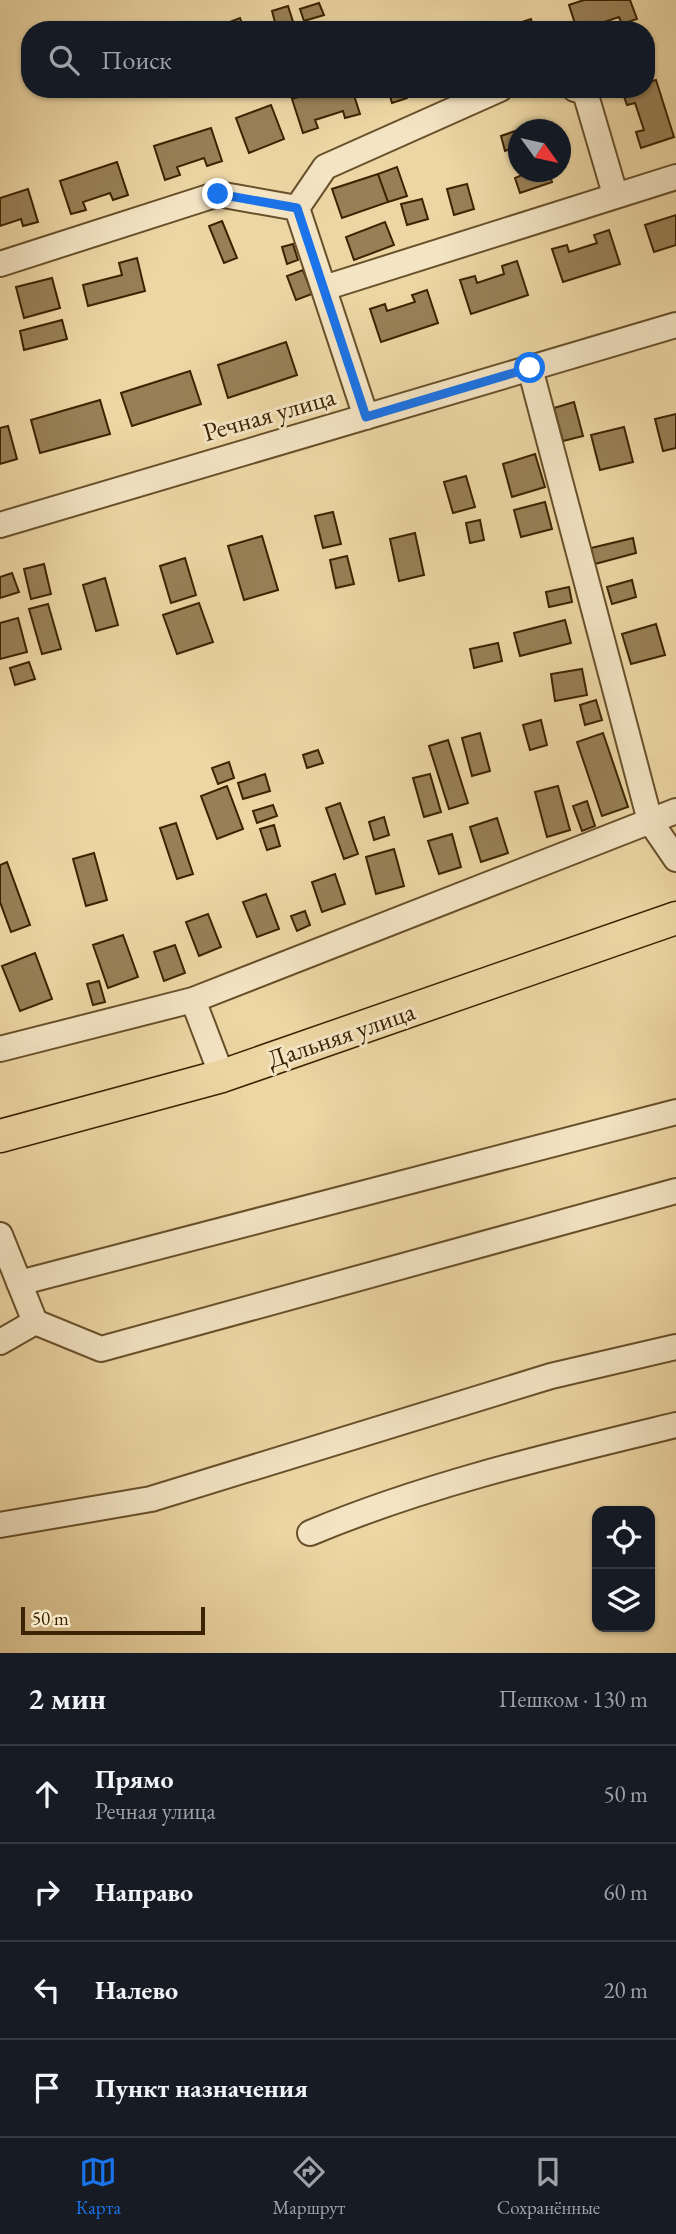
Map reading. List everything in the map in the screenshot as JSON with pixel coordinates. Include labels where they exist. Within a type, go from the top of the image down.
[{"type":"main road","name":"Дальняя улица","points":[[0,1136],[222,1076],[676,918]]},
{"type":"street","points":[[297,208],[325,167],[480,98]]},
{"type":"street","points":[[586,98],[615,194]]},
{"type":"street","points":[[324,289],[615,194],[676,177]]},
{"type":"street","points":[[0,264],[218,194],[297,208]]},
{"type":"street","points":[[297,208],[366,417]]},
{"type":"street","name":"Речная улица","points":[[0,525],[676,325]]},
{"type":"street","points":[[530,368],[650,821],[676,859]]},
{"type":"street","points":[[0,1049],[193,1000],[676,811]]},
{"type":"street","points":[[193,1000],[222,1076]]},
{"type":"street","points":[[10,1269],[676,1112]]},
{"type":"street","points":[[0,1235],[10,1269],[35,1322],[102,1349],[676,1191]]},
{"type":"street","points":[[0,1342],[35,1322]]},
{"type":"street","points":[[0,1525],[151,1499],[551,1376],[676,1347]]},
{"type":"street","points":[[310,1533],[379,1504],[505,1467],[676,1425]]},
{"type":"building","points":[[584,0],[630,0],[637,19],[621,21],[619,17],[607,21],[574,21],[569,5]]},
{"type":"building","points":[[319,3],[324,15],[304,21],[300,9]]},
{"type":"building","points":[[288,6],[293,21],[275,21],[272,11]]},
{"type":"building","points":[[655,80],[674,137],[641,148],[636,132],[644,130],[635,103],[627,105],[624,98],[655,98]]},
{"type":"building","points":[[355,98],[360,114],[345,118],[343,111],[315,120],[318,128],[303,133],[292,99]]},
{"type":"building","points":[[391,98],[407,98],[392,103]]},
{"type":"building","points":[[271,105],[284,139],[249,153],[236,118]]},
{"type":"building","points":[[211,128],[222,161],[207,166],[204,158],[177,167],[180,175],[165,180],[154,146]]},
{"type":"building","points":[[508,134],[508,150],[505,151],[501,136]]},
{"type":"building","points":[[117,162],[128,195],[113,200],[110,193],[83,202],[86,210],[71,214],[60,181]]},
{"type":"building","points":[[397,167],[407,196],[388,202],[378,174]]},
{"type":"building","points":[[378,174],[388,202],[342,218],[332,189]]},
{"type":"building","points":[[516,182],[552,182],[520,193]]},
{"type":"building","points":[[467,184],[474,209],[454,215],[447,189]]},
{"type":"building","points":[[28,189],[38,222],[23,226],[21,219],[0,226],[0,198]]},
{"type":"building","points":[[422,199],[428,219],[407,225],[401,204]]},
{"type":"building","points":[[676,215],[676,245],[654,252],[645,225]]},
{"type":"building","points":[[222,221],[237,258],[224,263],[209,226]]},
{"type":"building","points":[[385,222],[394,245],[354,260],[346,237]]},
{"type":"building","points":[[609,230],[620,264],[563,282],[552,249],[567,245],[569,252],[597,243],[594,235]]},
{"type":"building","points":[[293,244],[298,260],[287,264],[282,247]]},
{"type":"building","points":[[137,258],[145,291],[88,306],[83,285],[122,275],[119,263]]},
{"type":"building","points":[[517,261],[528,295],[471,314],[460,280],[475,276],[477,283],[504,274],[502,266]]},
{"type":"building","points":[[303,270],[312,294],[296,300],[287,276]]},
{"type":"building","points":[[52,278],[60,308],[24,318],[16,287]]},
{"type":"building","points":[[427,290],[438,323],[381,342],[370,309],[385,304],[387,311],[415,302],[412,295]]},
{"type":"building","points":[[62,320],[67,339],[24,350],[20,331]]},
{"type":"building","points":[[286,342],[297,375],[228,398],[218,365]]},
{"type":"building","points":[[190,371],[201,404],[132,426],[121,393]]},
{"type":"building","points":[[100,400],[110,434],[40,453],[31,420]]},
{"type":"building","points":[[574,402],[583,436],[563,441],[554,408]]},
{"type":"building","points":[[676,414],[676,448],[663,451],[655,419]]},
{"type":"building","points":[[8,426],[17,459],[0,464],[0,428]]},
{"type":"building","points":[[624,427],[633,462],[600,470],[591,435]]},
{"type":"building","points":[[535,454],[545,487],[512,497],[503,464]]},
{"type":"building","points":[[466,476],[475,507],[453,513],[444,482]]},
{"type":"building","points":[[545,502],[552,529],[521,537],[514,510]]},
{"type":"building","points":[[333,512],[341,544],[323,548],[315,516]]},
{"type":"building","points":[[480,520],[484,540],[470,543],[466,523]]},
{"type":"building","points":[[415,533],[424,575],[399,581],[390,539]]},
{"type":"building","points":[[262,536],[278,590],[244,600],[228,546]]},
{"type":"building","points":[[633,538],[636,553],[595,564],[591,548]]},
{"type":"building","points":[[347,556],[354,584],[336,588],[330,560]]},
{"type":"building","points":[[185,558],[196,595],[171,603],[160,566]]},
{"type":"building","points":[[44,564],[51,594],[31,599],[24,569]]},
{"type":"building","points":[[12,573],[19,592],[0,598],[0,577]]},
{"type":"building","points":[[105,578],[118,625],[96,631],[83,585]]},
{"type":"building","points":[[632,580],[636,597],[612,604],[607,587]]},
{"type":"building","points":[[569,587],[572,602],[549,607],[546,592]]},
{"type":"building","points":[[199,603],[213,642],[177,654],[163,615]]},
{"type":"building","points":[[48,604],[61,649],[42,654],[29,609]]},
{"type":"building","points":[[18,618],[27,652],[0,659],[0,623]]},
{"type":"building","points":[[565,620],[571,643],[520,656],[514,633]]},
{"type":"building","points":[[656,624],[665,655],[631,664],[622,634]]},
{"type":"building","points":[[498,643],[502,661],[474,668],[470,649]]},
{"type":"building","points":[[29,662],[35,679],[15,685],[10,668]]},
{"type":"building","points":[[582,669],[587,695],[555,701],[551,674]]},
{"type":"building","points":[[596,700],[602,720],[585,725],[580,705]]},
{"type":"building","points":[[541,720],[547,745],[530,750],[523,725]]},
{"type":"building","points":[[480,733],[490,771],[472,776],[462,738]]},
{"type":"building","points":[[603,733],[628,807],[602,816],[577,742]]},
{"type":"building","points":[[448,740],[468,803],[449,809],[429,746]]},
{"type":"building","points":[[318,750],[323,763],[307,768],[303,755]]},
{"type":"building","points":[[229,762],[234,778],[218,784],[212,768]]},
{"type":"building","points":[[265,774],[270,791],[243,799],[238,783]]},
{"type":"building","points":[[430,774],[441,812],[424,817],[413,778]]},
{"type":"building","points":[[227,786],[243,829],[217,839],[201,796]]},
{"type":"building","points":[[558,786],[570,830],[547,837],[535,792]]},
{"type":"building","points":[[587,801],[595,826],[582,831],[573,806]]},
{"type":"building","points":[[340,803],[358,854],[344,859],[326,808]]},
{"type":"building","points":[[273,805],[277,816],[257,823],[253,811]]},
{"type":"building","points":[[384,817],[389,835],[374,840],[369,822]]},
{"type":"building","points":[[497,818],[508,853],[481,862],[470,827]]},
{"type":"building","points":[[176,823],[193,874],[177,879],[160,828]]},
{"type":"building","points":[[274,825],[280,846],[267,850],[260,829]]},
{"type":"building","points":[[452,834],[461,867],[439,874],[428,841]]},
{"type":"building","points":[[394,849],[404,886],[376,894],[366,857]]},
{"type":"building","points":[[94,853],[107,900],[86,906],[73,859]]},
{"type":"building","points":[[7,862],[30,925],[11,932],[0,902],[0,865]]},
{"type":"building","points":[[335,874],[345,904],[322,912],[312,882]]},
{"type":"building","points":[[266,894],[279,929],[257,937],[243,902]]},
{"type":"building","points":[[305,911],[310,925],[297,931],[291,916]]},
{"type":"building","points":[[208,914],[221,947],[199,956],[186,922]]},
{"type":"building","points":[[123,935],[138,977],[108,988],[93,945]]},
{"type":"building","points":[[175,945],[185,973],[164,981],[154,952]]},
{"type":"building","points":[[35,953],[52,999],[20,1011],[2,966]]},
{"type":"building","points":[[99,981],[105,1002],[93,1005],[87,984]]},
{"type":"route","points":[[218,194],[297,208],[366,417],[530,368]]}]
